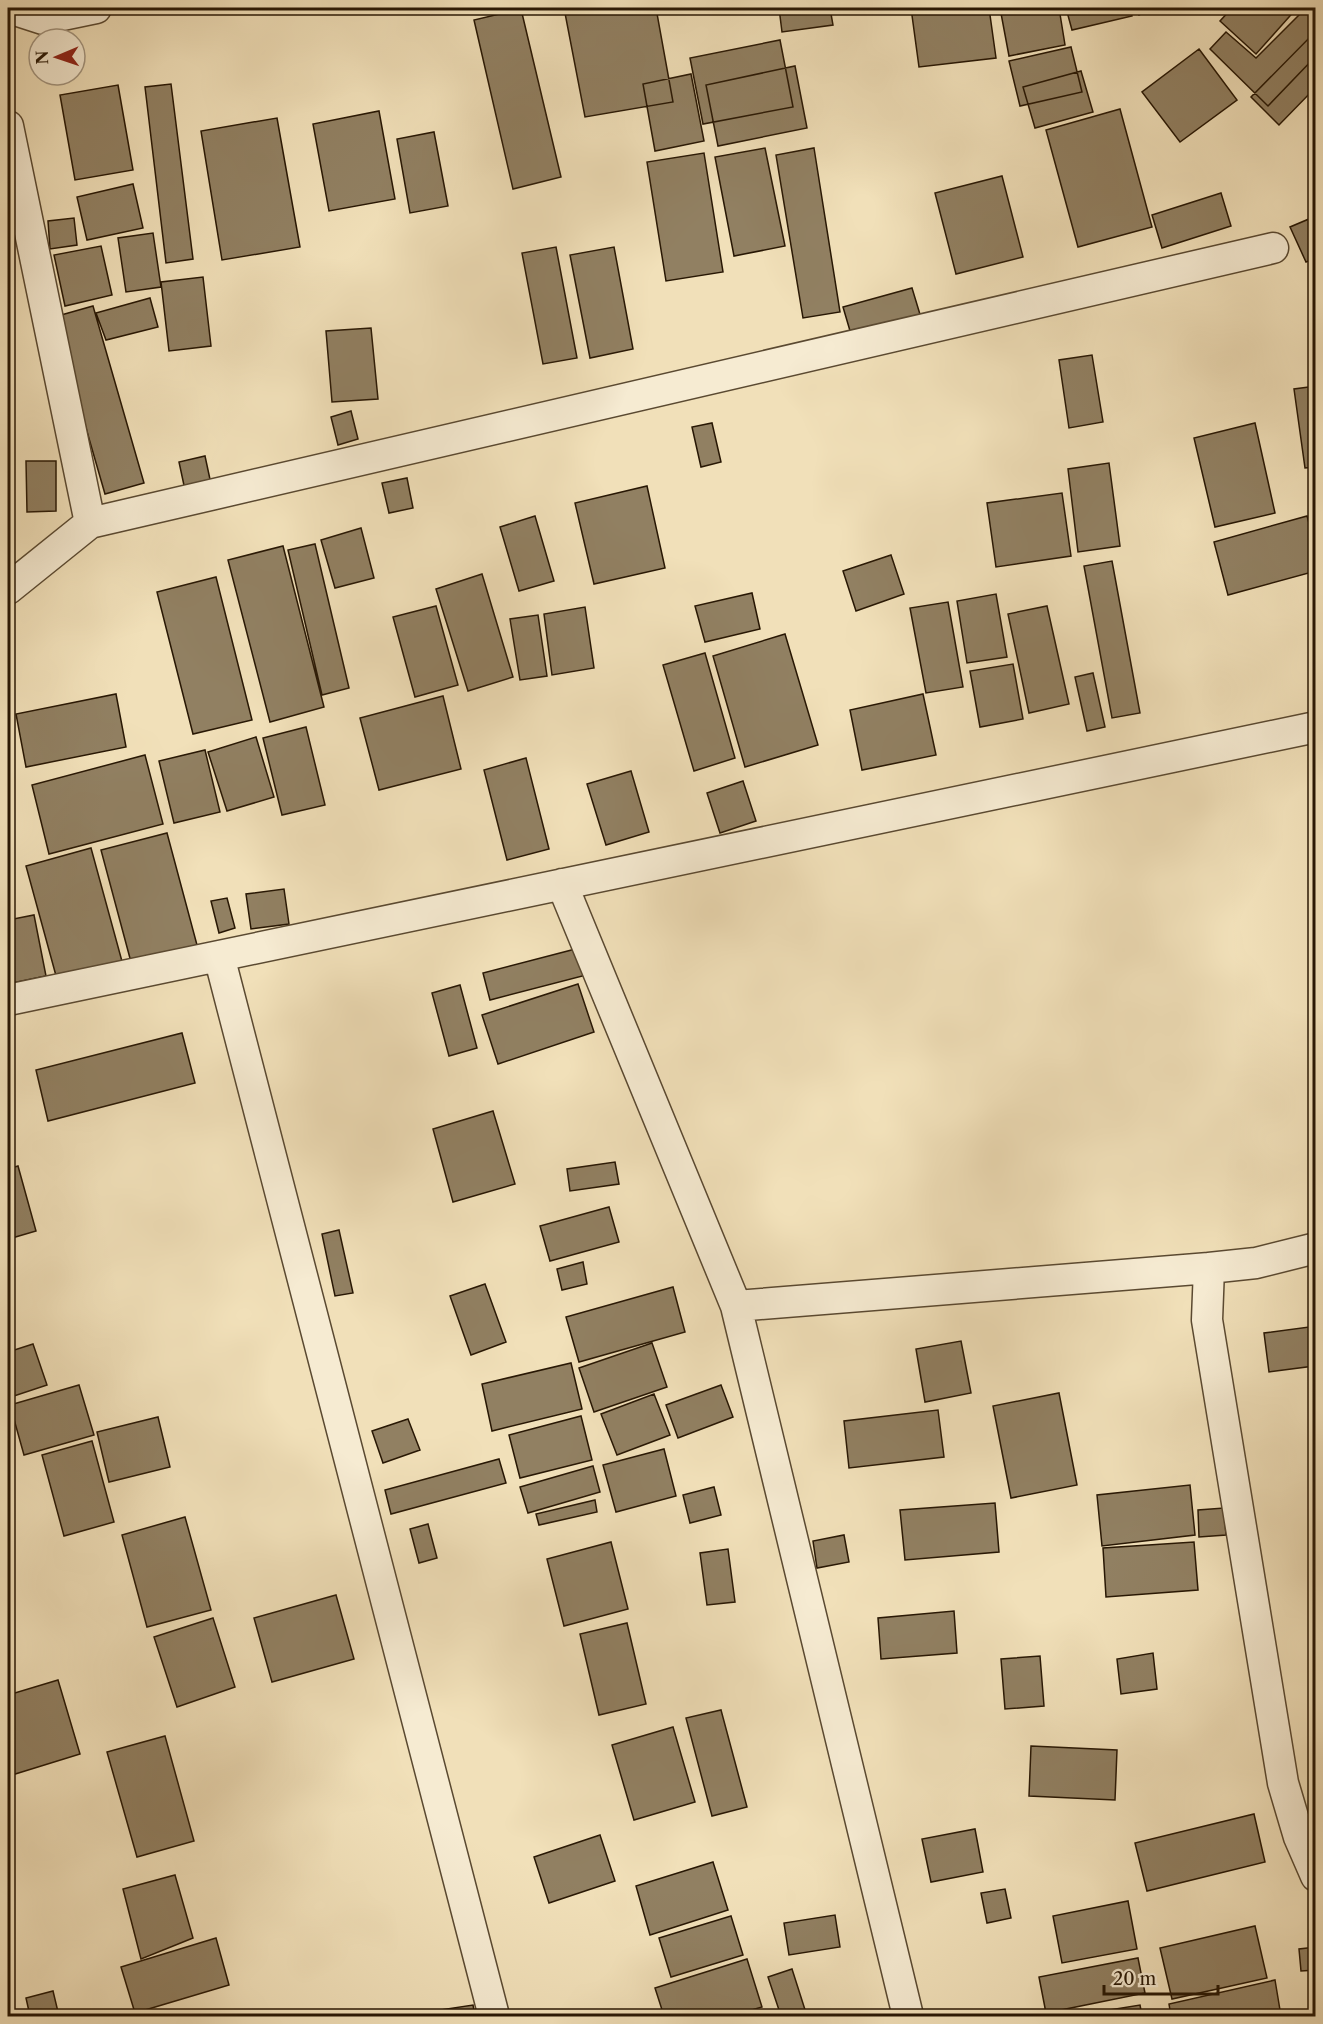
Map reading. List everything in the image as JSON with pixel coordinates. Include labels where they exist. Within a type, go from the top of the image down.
[{"type":"street","points":[[9,8],[43,19],[96,8]]},
{"type":"street","points":[[8,126],[90,523]]},
{"type":"street","points":[[8,589],[90,523],[1273,248]]},
{"type":"street","points":[[8,1000],[1316,727]]},
{"type":"street","points":[[562,884],[736,1306],[908,2016]]},
{"type":"street","points":[[219,956],[494,2016]]},
{"type":"street","points":[[736,1306],[1209,1268],[1256,1263],[1316,1248]]},
{"type":"street","points":[[1209,1268],[1207,1320],[1283,1783],[1299,1837],[1316,1876]]},
{"type":"building","points":[[564,8],[656,8],[673,102],[585,117]]},
{"type":"building","points":[[779,8],[830,8],[833,25],[782,32]]},
{"type":"building","points":[[911,8],[989,8],[996,58],[919,67]]},
{"type":"building","points":[[1000,8],[1059,8],[1065,45],[1009,56]]},
{"type":"building","points":[[1066,8],[1130,8],[1132,16],[1072,30]]},
{"type":"building","points":[[1137,8],[1154,8],[1139,15]]},
{"type":"building","points":[[1232,8],[1297,8],[1256,54],[1220,21]]},
{"type":"building","points":[[1306,8],[1316,8],[1316,56],[1268,106],[1210,49],[1226,32],[1256,58]]},
{"type":"building","points":[[521,9],[561,177],[513,189],[474,20]]},
{"type":"building","points":[[1316,31],[1316,87],[1279,125],[1251,97]]},
{"type":"building","points":[[780,40],[793,107],[703,124],[690,58]]},
{"type":"building","points":[[1071,47],[1082,92],[1020,106],[1009,61]]},
{"type":"building","points":[[1199,49],[1237,100],[1180,142],[1142,92]]},
{"type":"building","points":[[795,66],[807,128],[718,146],[706,85]]},
{"type":"building","points":[[1081,71],[1093,112],[1035,128],[1023,87]]},
{"type":"building","points":[[691,74],[704,141],[655,151],[643,84]]},
{"type":"building","points":[[171,84],[193,259],[166,263],[145,87]]},
{"type":"building","points":[[118,85],[133,170],[75,180],[60,95]]},
{"type":"building","points":[[1120,109],[1152,227],[1078,247],[1046,130]]},
{"type":"building","points":[[379,111],[395,199],[329,211],[313,124]]},
{"type":"building","points":[[277,118],[300,247],[222,260],[201,131]]},
{"type":"building","points":[[434,132],[448,206],[410,213],[397,139]]},
{"type":"building","points":[[765,148],[785,246],[734,256],[715,157]]},
{"type":"building","points":[[814,148],[840,312],[803,318],[776,155]]},
{"type":"building","points":[[704,153],[723,272],[666,281],[647,162]]},
{"type":"building","points":[[1002,176],[1023,257],[956,274],[935,193]]},
{"type":"building","points":[[133,184],[143,228],[87,240],[77,197]]},
{"type":"building","points":[[1221,193],[1231,226],[1162,248],[1152,215]]},
{"type":"building","points":[[1316,216],[1316,258],[1306,262],[1290,227]]},
{"type":"building","points":[[74,218],[77,245],[50,249],[48,221]]},
{"type":"building","points":[[153,233],[161,287],[126,292],[118,238]]},
{"type":"building","points":[[101,246],[112,295],[65,306],[54,255]]},
{"type":"building","points":[[556,247],[577,358],[543,364],[522,253]]},
{"type":"building","points":[[614,247],[633,349],[590,358],[570,255]]},
{"type":"building","points":[[203,277],[211,346],[169,351],[161,282]]},
{"type":"building","points":[[912,288],[922,321],[853,341],[843,307]]},
{"type":"building","points":[[150,298],[158,327],[106,340],[96,313]]},
{"type":"building","points":[[93,306],[144,483],[105,494],[54,317]]},
{"type":"building","points":[[371,328],[378,399],[332,402],[326,331]]},
{"type":"building","points":[[1092,355],[1103,422],[1069,428],[1059,360]]},
{"type":"building","points":[[1316,386],[1316,467],[1305,468],[1294,389]]},
{"type":"building","points":[[351,411],[358,439],[338,445],[331,417]]},
{"type":"building","points":[[712,423],[721,462],[701,467],[692,427]]},
{"type":"building","points":[[1255,423],[1275,513],[1215,527],[1194,438]]},
{"type":"building","points":[[205,456],[211,484],[185,490],[179,462]]},
{"type":"building","points":[[26,461],[56,461],[56,511],[27,512]]},
{"type":"building","points":[[1109,463],[1120,546],[1078,552],[1068,469]]},
{"type":"building","points":[[407,478],[413,508],[389,513],[382,483]]},
{"type":"building","points":[[647,486],[665,568],[594,584],[575,503]]},
{"type":"building","points":[[1062,493],[1071,556],[996,567],[987,503]]},
{"type":"building","points":[[535,516],[554,581],[519,591],[500,527]]},
{"type":"building","points":[[1307,516],[1316,549],[1316,571],[1228,595],[1214,542]]},
{"type":"building","points":[[361,528],[374,578],[335,588],[321,540]]},
{"type":"building","points":[[315,544],[349,688],[322,695],[288,550]]},
{"type":"building","points":[[283,546],[324,707],[270,722],[228,560]]},
{"type":"building","points":[[891,555],[904,594],[856,611],[843,571]]},
{"type":"building","points":[[1112,561],[1140,713],[1112,718],[1084,566]]},
{"type":"building","points":[[482,574],[513,677],[468,691],[436,589]]},
{"type":"building","points":[[216,577],[252,720],[193,734],[157,592]]},
{"type":"building","points":[[752,593],[760,629],[705,642],[695,606]]},
{"type":"building","points":[[996,594],[1007,657],[967,663],[957,601]]},
{"type":"building","points":[[948,602],[963,687],[926,693],[910,608]]},
{"type":"building","points":[[436,606],[458,685],[415,697],[393,617]]},
{"type":"building","points":[[1047,606],[1069,704],[1029,713],[1008,614]]},
{"type":"building","points":[[585,607],[594,668],[552,675],[544,614]]},
{"type":"building","points":[[538,615],[547,676],[520,680],[510,619]]},
{"type":"building","points":[[785,634],[818,745],[745,767],[713,656]]},
{"type":"building","points":[[705,653],[735,758],[694,771],[663,665]]},
{"type":"building","points":[[1013,664],[1023,719],[980,727],[970,671]]},
{"type":"building","points":[[1093,673],[1105,727],[1087,731],[1075,677]]},
{"type":"building","points":[[116,694],[126,747],[26,767],[16,714]]},
{"type":"building","points":[[923,694],[936,755],[862,770],[850,710]]},
{"type":"building","points":[[443,696],[461,769],[379,790],[360,718]]},
{"type":"building","points":[[306,727],[325,805],[282,815],[263,738]]},
{"type":"building","points":[[256,737],[274,797],[227,811],[208,752]]},
{"type":"building","points":[[205,750],[220,812],[174,823],[159,761]]},
{"type":"building","points":[[145,755],[163,824],[49,854],[32,785]]},
{"type":"building","points":[[526,758],[549,849],[507,860],[484,770]]},
{"type":"building","points":[[631,771],[649,832],[606,845],[587,784]]},
{"type":"building","points":[[743,781],[756,821],[720,833],[707,793]]},
{"type":"building","points":[[167,833],[197,945],[131,962],[101,850]]},
{"type":"building","points":[[91,848],[123,965],[58,983],[26,866]]},
{"type":"building","points":[[284,889],[289,924],[251,929],[246,894]]},
{"type":"building","points":[[227,898],[235,928],[219,933],[211,901]]},
{"type":"building","points":[[34,915],[46,976],[8,984],[8,920]]},
{"type":"building","points":[[587,946],[594,973],[490,1000],[483,973]]},
{"type":"building","points":[[578,984],[594,1032],[498,1064],[482,1015]]},
{"type":"building","points":[[460,985],[477,1048],[449,1056],[432,993]]},
{"type":"building","points":[[182,1033],[195,1083],[48,1121],[36,1070]]},
{"type":"building","points":[[493,1111],[515,1184],[453,1202],[433,1129]]},
{"type":"building","points":[[615,1162],[619,1184],[570,1191],[567,1169]]},
{"type":"building","points":[[18,1166],[36,1231],[12,1238],[8,1220],[8,1169]]},
{"type":"building","points":[[609,1207],[619,1242],[550,1261],[540,1226]]},
{"type":"building","points":[[339,1230],[353,1293],[335,1296],[322,1234]]},
{"type":"building","points":[[583,1262],[587,1284],[562,1290],[557,1269]]},
{"type":"building","points":[[485,1284],[506,1342],[471,1355],[450,1296]]},
{"type":"building","points":[[673,1287],[685,1332],[579,1362],[566,1317]]},
{"type":"building","points":[[1309,1327],[1314,1366],[1269,1372],[1264,1333]]},
{"type":"building","points":[[961,1341],[971,1393],[925,1402],[916,1349]]},
{"type":"building","points":[[652,1343],[667,1387],[594,1412],[579,1368]]},
{"type":"building","points":[[33,1344],[47,1385],[8,1398],[8,1352]]},
{"type":"building","points":[[571,1363],[582,1409],[492,1431],[482,1384]]},
{"type":"building","points":[[79,1385],[94,1435],[24,1455],[10,1405]]},
{"type":"building","points":[[721,1385],[733,1417],[678,1438],[666,1405]]},
{"type":"building","points":[[1059,1393],[1077,1485],[1011,1498],[993,1406]]},
{"type":"building","points":[[654,1394],[670,1435],[617,1455],[601,1414]]},
{"type":"building","points":[[938,1410],[944,1457],[849,1468],[844,1421]]},
{"type":"building","points":[[581,1416],[592,1460],[520,1478],[509,1435]]},
{"type":"building","points":[[158,1417],[170,1467],[109,1482],[97,1432]]},
{"type":"building","points":[[408,1419],[420,1450],[383,1463],[372,1431]]},
{"type":"building","points":[[92,1441],[114,1522],[64,1536],[42,1455]]},
{"type":"building","points":[[664,1449],[676,1496],[616,1512],[603,1465]]},
{"type":"building","points":[[499,1459],[506,1483],[391,1514],[385,1490]]},
{"type":"building","points":[[593,1466],[600,1492],[528,1513],[520,1487]]},
{"type":"building","points":[[1190,1485],[1195,1535],[1102,1546],[1097,1495]]},
{"type":"building","points":[[714,1487],[721,1515],[690,1523],[683,1495]]},
{"type":"building","points":[[595,1500],[597,1512],[539,1525],[536,1514]]},
{"type":"building","points":[[995,1503],[999,1552],[905,1560],[900,1510]]},
{"type":"building","points":[[1224,1508],[1226,1535],[1199,1537],[1198,1510]]},
{"type":"building","points":[[185,1517],[211,1610],[147,1627],[122,1535]]},
{"type":"building","points":[[428,1524],[437,1558],[419,1563],[410,1529]]},
{"type":"building","points":[[844,1535],[849,1562],[817,1568],[813,1541]]},
{"type":"building","points":[[611,1542],[628,1609],[564,1626],[547,1559]]},
{"type":"building","points":[[1194,1542],[1198,1590],[1106,1597],[1103,1548]]},
{"type":"building","points":[[728,1549],[735,1602],[707,1605],[700,1553]]},
{"type":"building","points":[[336,1595],[354,1659],[272,1682],[254,1618]]},
{"type":"building","points":[[954,1611],[957,1653],[881,1659],[878,1618]]},
{"type":"building","points":[[213,1618],[235,1687],[177,1707],[154,1637]]},
{"type":"building","points":[[627,1623],[646,1704],[599,1715],[580,1634]]},
{"type":"building","points":[[1153,1653],[1157,1689],[1121,1694],[1117,1659]]},
{"type":"building","points":[[1040,1656],[1044,1706],[1005,1709],[1001,1659]]},
{"type":"building","points":[[58,1680],[80,1754],[12,1775],[8,1761],[8,1695]]},
{"type":"building","points":[[721,1710],[747,1807],[712,1816],[686,1718]]},
{"type":"building","points":[[673,1727],[695,1802],[634,1820],[612,1745]]},
{"type":"building","points":[[165,1736],[194,1841],[137,1857],[107,1752]]},
{"type":"building","points":[[1031,1746],[1117,1750],[1115,1800],[1029,1796]]},
{"type":"building","points":[[1254,1814],[1265,1862],[1147,1891],[1135,1843]]},
{"type":"building","points":[[975,1829],[983,1872],[931,1882],[922,1839]]},
{"type":"building","points":[[600,1835],[615,1881],[549,1903],[534,1857]]},
{"type":"building","points":[[713,1862],[728,1910],[650,1935],[636,1886]]},
{"type":"building","points":[[175,1875],[193,1938],[141,1959],[123,1889]]},
{"type":"building","points":[[1005,1889],[1011,1918],[987,1923],[981,1893]]},
{"type":"building","points":[[1128,1901],[1137,1949],[1062,1963],[1053,1916]]},
{"type":"building","points":[[835,1915],[840,1947],[789,1955],[784,1923]]},
{"type":"building","points":[[731,1916],[743,1955],[671,1977],[659,1938]]},
{"type":"building","points":[[1255,1926],[1267,1978],[1172,1999],[1160,1948]]},
{"type":"building","points":[[216,1938],[229,1985],[135,2013],[121,1967]]},
{"type":"building","points":[[1316,1947],[1316,1970],[1301,1971],[1299,1949]]},
{"type":"building","points":[[1138,1958],[1145,1993],[1046,2013],[1039,1977]]},
{"type":"building","points":[[747,1959],[762,2007],[731,2016],[664,2016],[655,1988]]},
{"type":"building","points":[[792,1969],[807,2016],[781,2016],[768,1977]]},
{"type":"building","points":[[1275,1980],[1281,2016],[1171,2016],[1169,2004]]},
{"type":"building","points":[[53,1991],[59,2016],[30,2016],[26,1998]]},
{"type":"building","points":[[473,2005],[475,2016],[434,2016],[433,2011]]},
{"type":"building","points":[[1140,2005],[1142,2016],[1072,2016]]}]
